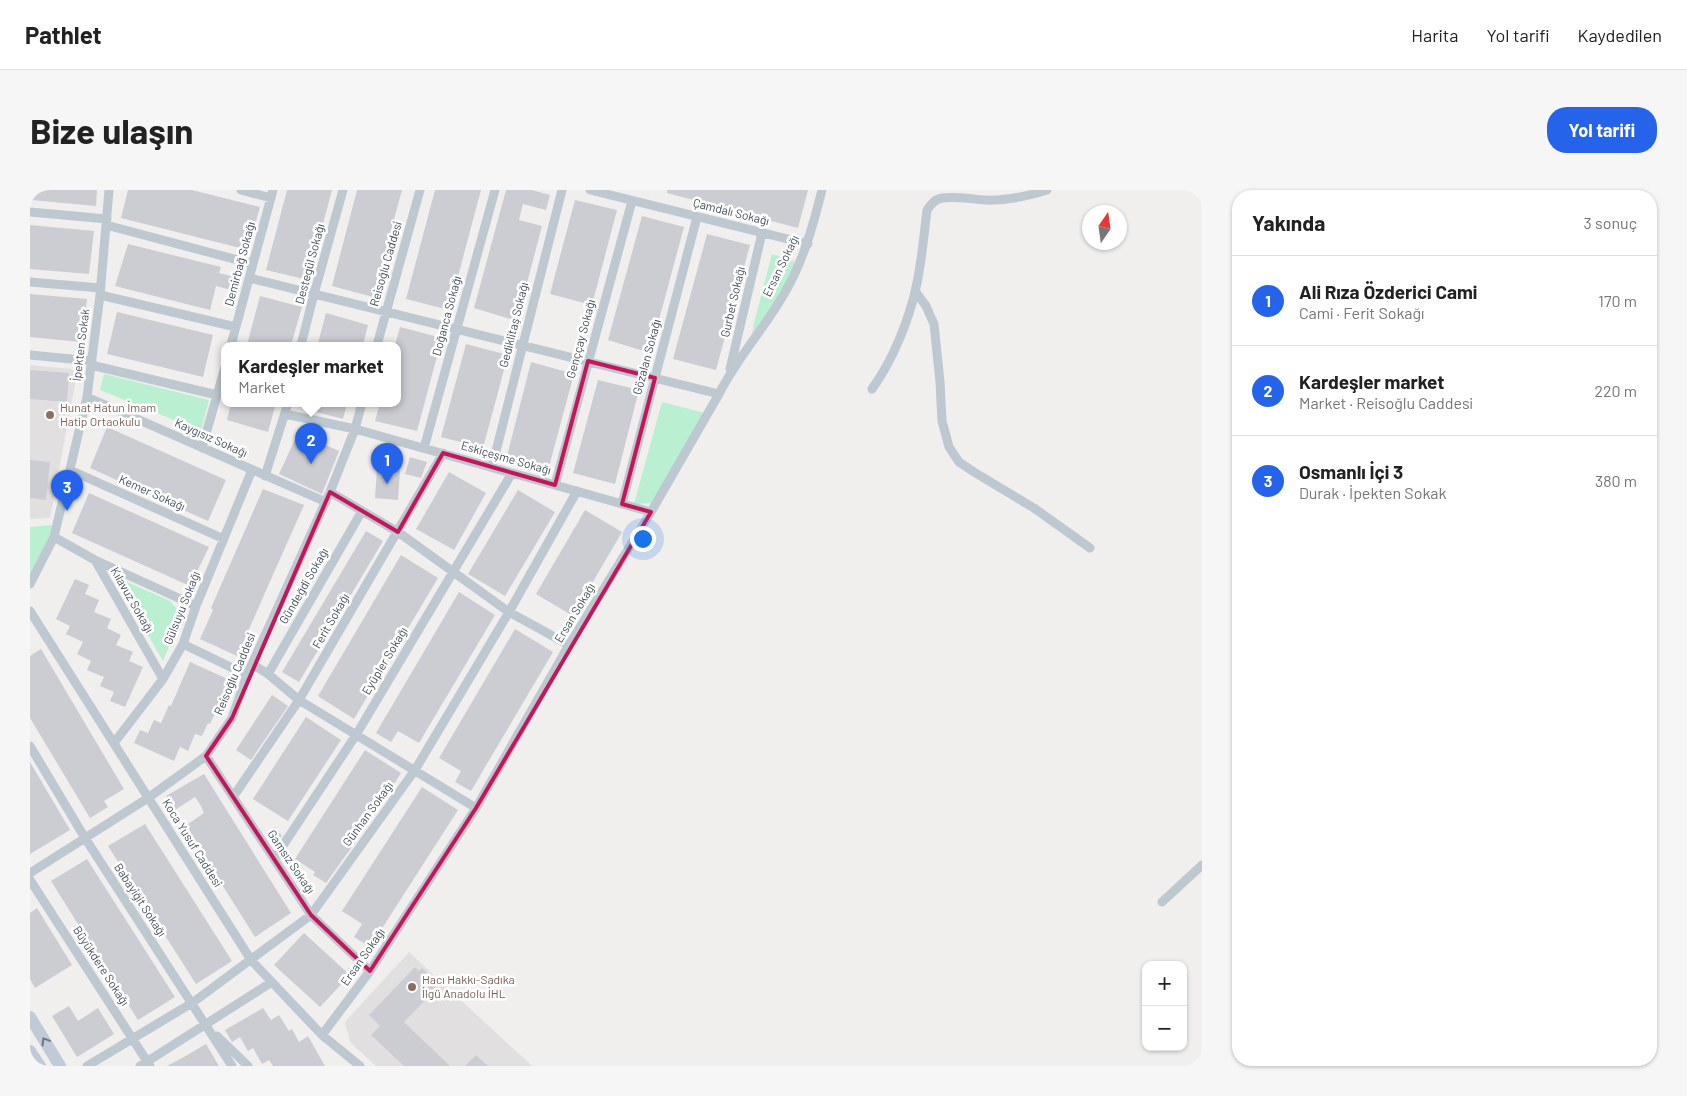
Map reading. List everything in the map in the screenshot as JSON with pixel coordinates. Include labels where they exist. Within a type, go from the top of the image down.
[{"type":"street","name":"İpekten Sokak","points":[[30,584],[54,537],[87,397],[100,292],[109,190]]},
{"type":"street","points":[[240,190],[272,194]]},
{"type":"street","name":"Destegül Sokağı","points":[[303,342],[343,190]]},
{"type":"street","name":"Reisoğlu Caddesi","points":[[378,342],[420,190]]},
{"type":"street","name":"Doğanca Sokağı","points":[[424,448],[494,190]]},
{"type":"street","name":"Gediklitaş Sokağı","points":[[492,467],[562,190]]},
{"type":"street","name":"Çamdalı Sokağı","points":[[590,190],[623,194],[632,201],[808,244]]},
{"type":"street","name":"Ersan Sokağı","points":[[322,1034],[370,971],[476,808],[570,645],[651,512],[728,376],[784,294],[808,244],[822,190]]},
{"type":"street","points":[[872,389],[887,369],[915,291],[927,210],[935,201],[941,198],[988,200],[1030,195],[1047,190]]},
{"type":"street","name":"Demirbağ Sokağı","points":[[232,342],[272,194]]},
{"type":"street","name":"Genççay Sokağı","points":[[555,485],[632,201]]},
{"type":"street","points":[[30,212],[106,222],[253,264]]},
{"type":"street","name":"Gözalan Sokağı","points":[[622,504],[697,217]]},
{"type":"street","name":"Gurbet Sokağı","points":[[728,376],[762,233]]},
{"type":"street","points":[[249,278],[719,394]]},
{"type":"street","points":[[30,282],[100,292],[236,327]]},
{"type":"street","points":[[915,291],[926,306],[934,324],[942,421],[949,447],[959,462],[1034,508],[1090,548]]},
{"type":"street","points":[[30,355],[91,363],[217,396]]},
{"type":"street","points":[[202,448],[221,382]]},
{"type":"street","name":"Kaygısız Sokağı","points":[[87,397],[326,502]]},
{"type":"street","points":[[265,476],[287,407]]},
{"type":"street","name":"Reisoğlu Caddesi","points":[[30,872],[148,798],[206,756],[232,718],[247,675],[326,502],[356,429],[361,407]]},
{"type":"street","name":"Eskiçeşme Sokağı","points":[[285,414],[356,429],[651,512]]},
{"type":"street","name":"Ferit Sokağı","points":[[233,797],[300,700],[443,453]]},
{"type":"street","name":"Kemer Sokağı","points":[[70,470],[224,539]]},
{"type":"street","name":"Gülsuyu Sokağı","points":[[114,743],[163,679],[183,644],[196,606],[252,470]]},
{"type":"street","name":"Eyüpler Sokağı","points":[[274,859],[356,734],[512,473]]},
{"type":"street","name":"Günhan Sokağı","points":[[87,1066],[192,1003],[311,915],[415,770],[509,612],[577,491]]},
{"type":"street","points":[[330,492],[398,532],[509,612],[570,645]]},
{"type":"street","name":"Gündeğdi Sokağı","points":[[268,674],[362,511]]},
{"type":"street","name":"Kılavuz Sokağı","points":[[54,537],[95,560],[196,606]]},
{"type":"street","name":"Kılavuz Sokağı","points":[[95,560],[163,679]]},
{"type":"street","name":"Koca Yusuf Caddesi","points":[[30,611],[251,960],[322,1034],[360,1066]]},
{"type":"street","points":[[183,644],[247,675]]},
{"type":"street","points":[[252,664],[268,674],[300,700],[476,808]]},
{"type":"street","name":"Babayiğit Sokağı","points":[[30,746],[85,838],[232,1066]]},
{"type":"street","name":"Gamsız Sokağı","points":[[206,756],[311,915],[370,971]]},
{"type":"street","points":[[1162,902],[1202,865]]},
{"type":"street","name":"Büyükdere Sokağı","points":[[30,880],[133,1037],[146,1064]]},
{"type":"street","points":[[146,1064],[272,982]]},
{"type":"street","points":[[30,1017],[60,1066]]},
{"type":"street","points":[[206,1025],[248,1066]]},
{"type":"street","points":[[30,1050],[40,1066]]},
{"type":"highlighted area","points":[[588,361],[655,378],[622,504],[651,512],[476,808],[370,971],[311,915],[206,756],[232,718],[330,492],[398,532],[443,453],[555,485]]},
{"type":"shaded area","name":"Hunat Hatun İmam Hatip Ortaokulu","points":[[30,365],[71,369],[77,374],[50,518],[30,519]]},
{"type":"shaded area","name":"Hacı Hakkı-Sadıka İlgü Anadolu İHL","points":[[409,952],[532,1066],[376,1066],[350,1042],[345,1022]]},
{"type":"green space","points":[[772,254],[794,261],[795,268],[749,351],[754,323]]},
{"type":"green space","points":[[104,374],[209,400],[201,431],[100,390]]},
{"type":"green space","points":[[662,402],[705,413],[658,497],[650,503],[634,504]]},
{"type":"green space","points":[[52,525],[49,542],[30,581],[30,527]]},
{"type":"green space","points":[[114,576],[170,601],[178,610],[181,618],[163,661]]},
{"type":"building","points":[[32,190],[97,190],[96,206],[31,200]]},
{"type":"building","points":[[128,190],[192,190],[260,207],[248,250],[121,218]]},
{"type":"building","points":[[287,190],[332,190],[308,280],[266,270]]},
{"type":"building","points":[[357,190],[402,190],[373,297],[332,286]]},
{"type":"building","points":[[435,190],[481,190],[449,310],[406,299]]},
{"type":"building","points":[[506,190],[532,190],[550,195],[546,210],[523,204],[519,220],[542,226],[517,321],[474,308]]},
{"type":"building","points":[[667,190],[808,190],[798,228],[667,193]]},
{"type":"building","points":[[575,200],[617,210],[592,305],[550,294]]},
{"type":"building","points":[[642,216],[684,227],[650,353],[608,340]]},
{"type":"building","points":[[30,225],[94,231],[89,274],[30,269]]},
{"type":"building","points":[[707,234],[750,245],[716,370],[673,359]]},
{"type":"building","points":[[128,244],[221,267],[219,273],[243,279],[239,292],[216,286],[210,310],[115,286]]},
{"type":"building","points":[[30,294],[87,299],[85,317],[82,317],[80,342],[30,337]]},
{"type":"building","points":[[260,296],[302,307],[292,342],[248,342]]},
{"type":"building","points":[[117,312],[213,335],[203,377],[107,354]]},
{"type":"building","points":[[326,313],[368,325],[364,342],[318,342]]},
{"type":"building","points":[[400,327],[442,338],[417,431],[375,421],[379,407],[401,407],[401,342],[396,342]]},
{"type":"building","points":[[466,344],[508,355],[483,448],[441,437]]},
{"type":"building","points":[[531,362],[574,374],[549,467],[507,456]]},
{"type":"building","points":[[30,370],[69,373],[67,402],[30,399]]},
{"type":"building","points":[[598,380],[639,390],[615,484],[573,473]]},
{"type":"building","points":[[230,407],[275,407],[268,432],[227,420]]},
{"type":"building","points":[[298,407],[346,407],[343,419]]},
{"type":"building","points":[[107,427],[226,480],[208,521],[90,468]]},
{"type":"building","points":[[298,433],[339,451],[322,494],[279,474]]},
{"type":"building","points":[[410,457],[427,462],[421,478],[405,474]]},
{"type":"building","points":[[30,460],[50,462],[46,500],[30,498]]},
{"type":"building","points":[[377,468],[400,470],[398,500],[375,498]]},
{"type":"building","points":[[449,472],[486,493],[454,550],[416,529]]},
{"type":"building","points":[[263,489],[304,505],[237,656],[200,639],[213,610],[211,608]]},
{"type":"building","points":[[518,490],[555,512],[505,596],[468,574]]},
{"type":"building","points":[[89,493],[209,547],[190,586],[72,533]]},
{"type":"building","points":[[585,510],[622,532],[573,616],[536,594]]},
{"type":"building","points":[[366,531],[383,541],[299,682],[282,672]]},
{"type":"building","points":[[401,555],[438,578],[354,719],[318,696]]},
{"type":"building","points":[[75,579],[89,585],[85,594],[99,600],[94,612],[111,619],[107,628],[121,635],[116,645],[133,652],[129,661],[143,667],[125,707],[110,701],[114,692],[100,686],[104,677],[87,670],[91,661],[77,654],[83,642],[66,634],[70,626],[56,619]]},
{"type":"building","points":[[459,592],[495,615],[419,743],[398,731],[391,742],[376,733]]},
{"type":"building","points":[[515,629],[553,652],[471,791],[455,782],[461,771],[439,758]]},
{"type":"building","points":[[41,649],[124,789],[104,801],[108,807],[90,818],[30,718],[30,656]]},
{"type":"building","points":[[190,662],[230,680],[210,724],[208,723],[202,736],[195,734],[188,751],[180,747],[174,761],[134,743],[140,730],[148,733],[154,720],[161,723],[169,705],[171,706]]},
{"type":"building","points":[[272,695],[288,706],[251,760],[236,750]]},
{"type":"building","points":[[306,717],[341,740],[288,821],[253,799]]},
{"type":"building","points":[[365,750],[401,773],[367,826],[326,883],[313,875],[315,872],[295,859]]},
{"type":"building","points":[[30,762],[70,830],[30,854]]},
{"type":"building","points":[[204,774],[291,913],[255,937],[185,826],[204,813],[201,806],[195,797],[175,810],[166,796]]},
{"type":"building","points":[[422,787],[458,810],[370,947],[354,937],[362,924],[342,911]]},
{"type":"building","points":[[145,824],[232,961],[196,984],[108,846]]},
{"type":"building","points":[[275,827],[282,836],[272,844],[266,835]]},
{"type":"building","points":[[87,859],[175,997],[138,1020],[51,881]]},
{"type":"building","points":[[37,908],[72,965],[35,988],[30,979],[30,913]]},
{"type":"building","points":[[304,933],[350,975],[320,1007],[274,965]]},
{"type":"building","points":[[415,967],[419,971],[422,968],[431,977],[428,980],[437,988],[404,1022],[450,1066],[404,1066],[371,1035],[380,1026],[369,1015]]},
{"type":"building","points":[[69,1006],[78,1021],[98,1008],[114,1034],[77,1057],[52,1016]]},
{"type":"building","points":[[263,1008],[271,1020],[279,1015],[289,1031],[292,1029],[299,1042],[308,1036],[325,1066],[273,1066],[269,1060],[262,1064],[253,1048],[248,1051],[240,1037],[232,1042],[225,1030]]},
{"type":"building","points":[[206,1044],[219,1066],[167,1066],[182,1058]]},
{"type":"building","points":[[476,1055],[488,1066],[465,1066]]},
{"type":"place","name":"Hunat Hatun İmam Hatip Ortaokulu","points":[[50,415]]},
{"type":"place","name":"Kardeşler market","points":[[311,464]]},
{"type":"place","name":"Ali Rıza Özderici Cami","points":[[387,484]]},
{"type":"place","name":"Osmanlı İçi 3","points":[[67,511]]},
{"type":"place","name":"Hacı Hakkı-Sadıka İlgü Anadolu İHL","points":[[412,987]]}]
